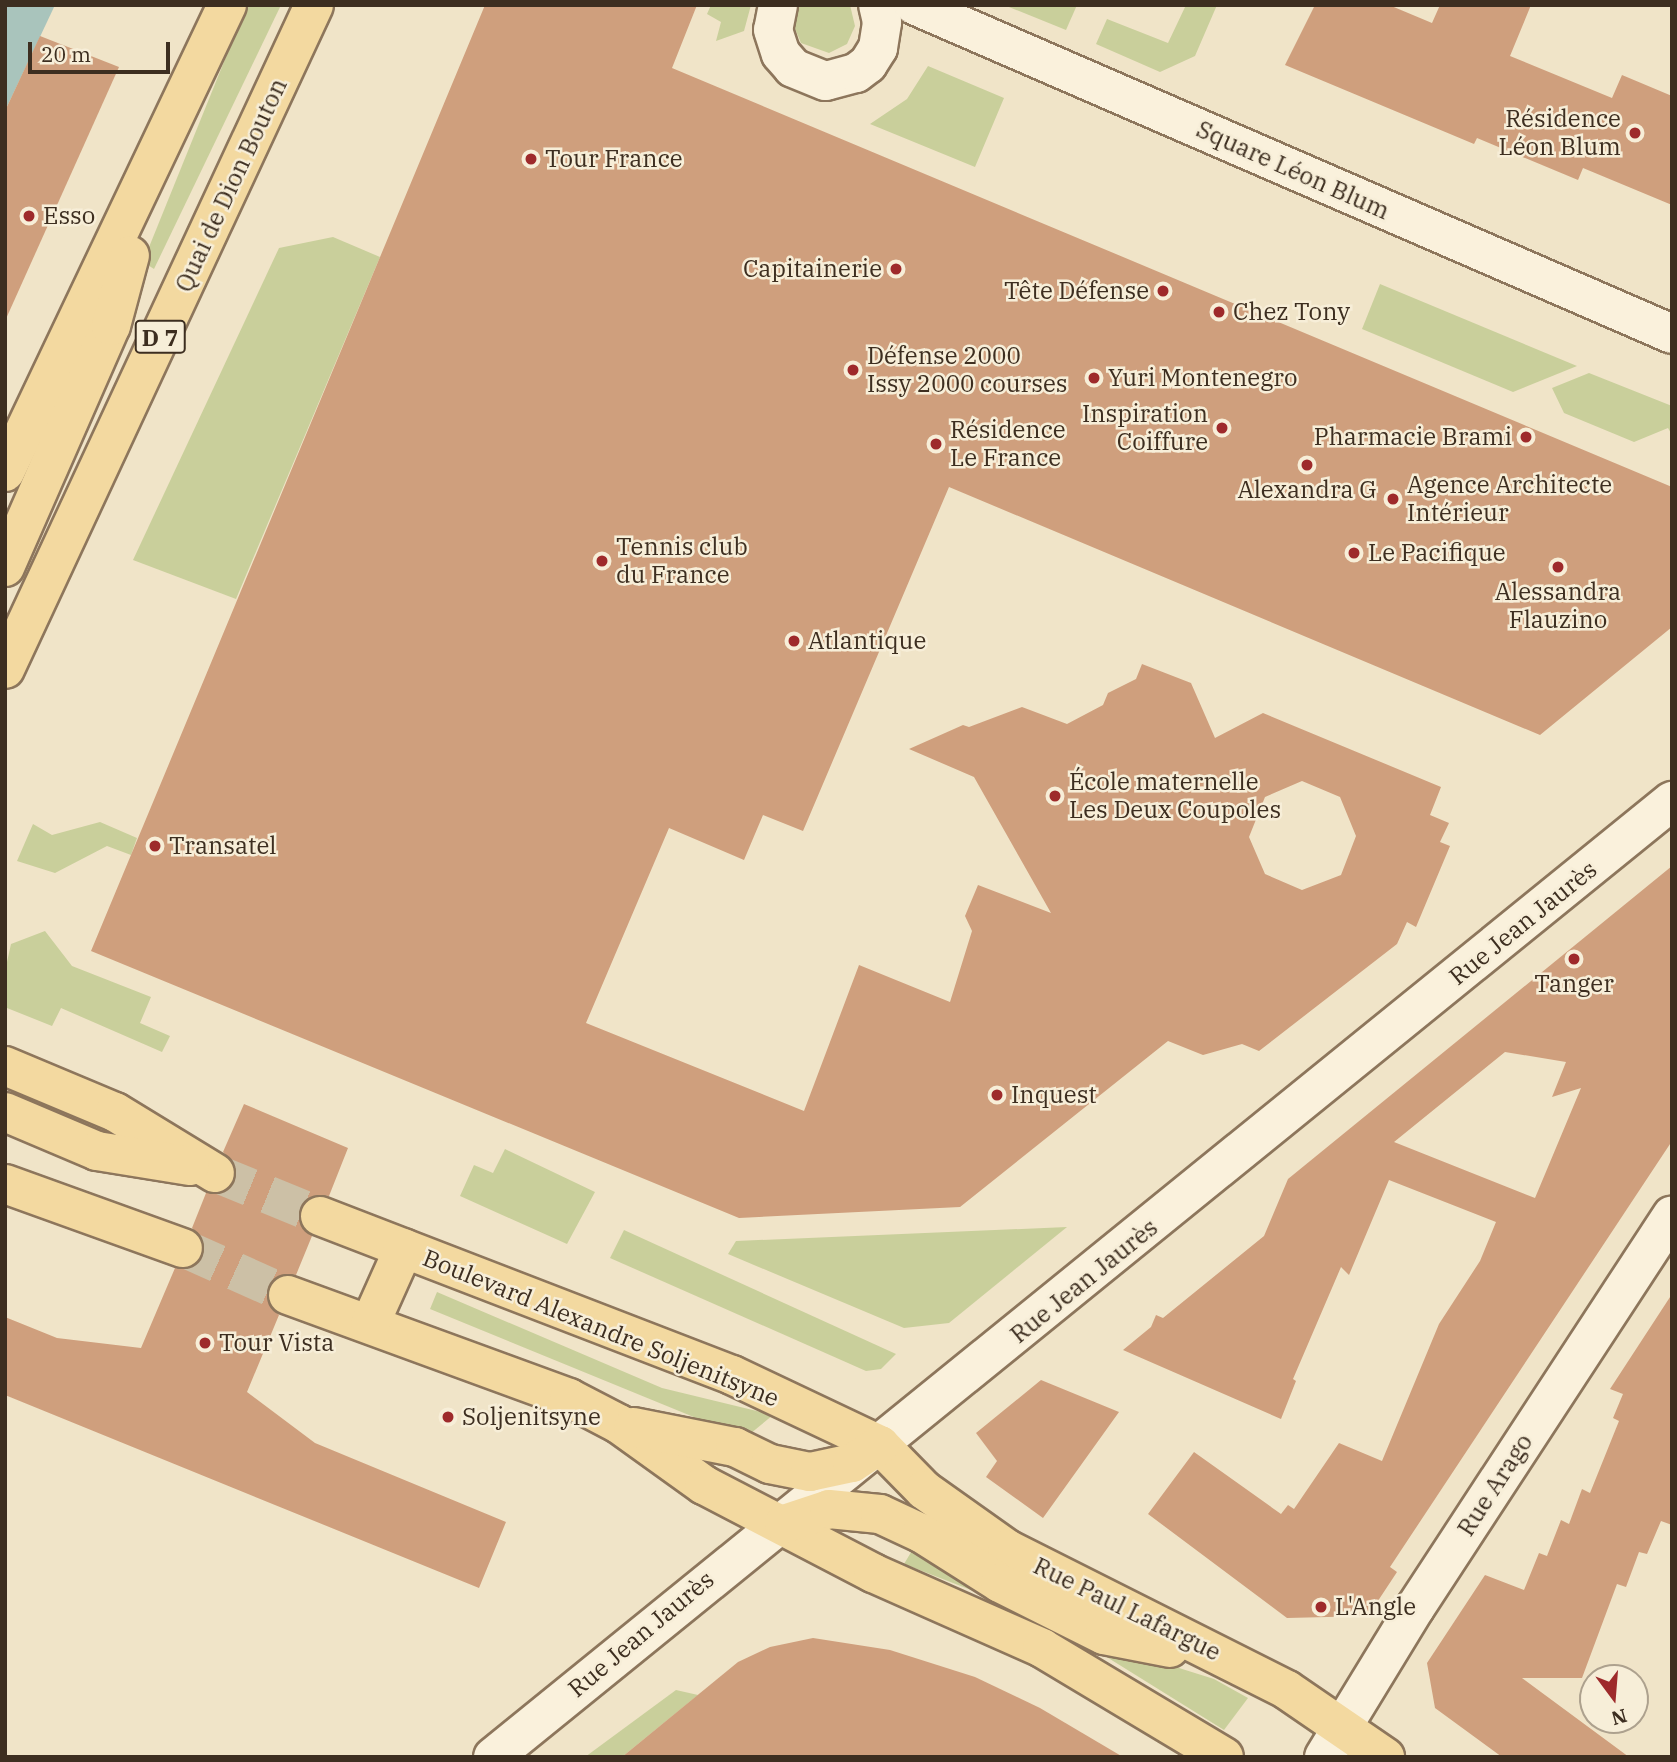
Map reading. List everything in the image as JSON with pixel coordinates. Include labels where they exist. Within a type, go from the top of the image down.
[{"type":"main road","name":"D 7","points":[[5,472],[156,162],[227,5]]},
{"type":"main road","name":"Quai de Dion Bouton","points":[[5,669],[314,5]]},
{"type":"main road","name":"D 7","points":[[5,566],[110,326],[156,162]]},
{"type":"main road","points":[[5,1066],[116,1112],[210,1171],[97,1151],[5,1112]]},
{"type":"main road","points":[[5,1184],[183,1248]]},
{"type":"main road","name":"Boulevard Alexandre Soljenitsyne","points":[[320,1216],[733,1375],[880,1445]]},
{"type":"main road","points":[[370,1324],[404,1248]]},
{"type":"main road","points":[[288,1295],[569,1398],[619,1424],[704,1485],[784,1524],[873,1573],[1042,1648],[1224,1757]]},
{"type":"main road","points":[[619,1424],[735,1447],[770,1464],[810,1472],[852,1464],[880,1445]]},
{"type":"main road","name":"Rue Paul Lafargue","points":[[880,1445],[924,1490],[1007,1549],[1230,1660],[1333,1741],[1385,1757]]},
{"type":"main road","points":[[784,1524],[830,1509],[880,1514],[921,1533],[1000,1583],[1104,1635],[1230,1660]]},
{"type":"street","points":[[778,5],[774,30],[781,54],[793,68],[826,81],[856,73],[868,64],[878,48],[882,22],[877,5]]},
{"type":"street","name":"Square Léon Blum","points":[[914,5],[1672,334]]},
{"type":"street","name":"Rue Jean Jaurès","points":[[493,1757],[713,1574],[784,1524],[1672,801]]},
{"type":"street","name":"Rue Arago","points":[[1333,1741],[1672,1216]]},
{"type":"green space","points":[[247,5],[281,5],[154,269],[143,262]]},
{"type":"green space","points":[[711,5],[751,5],[744,31],[716,41],[721,22],[707,14]]},
{"type":"green space","points":[[799,5],[850,5],[855,26],[847,44],[829,53],[801,43],[793,24]]},
{"type":"green space","points":[[1004,5],[1077,5],[1066,30]]},
{"type":"green space","points":[[1186,5],[1217,5],[1195,56],[1160,72],[1096,44],[1107,19],[1168,43]]},
{"type":"green space","points":[[928,66],[1004,98],[975,167],[870,124],[907,99]]},
{"type":"green space","points":[[333,237],[380,257],[236,599],[133,560],[279,248]]},
{"type":"green space","points":[[1380,284],[1577,366],[1513,392],[1362,329]]},
{"type":"green space","points":[[1589,373],[1672,406],[1672,435],[1668,428],[1634,442],[1564,413],[1552,388]]},
{"type":"green space","points":[[100,822],[137,838],[131,855],[107,846],[55,873],[17,861],[33,824],[52,835]]},
{"type":"green space","points":[[45,931],[72,966],[151,997],[140,1023],[170,1036],[162,1052],[61,1008],[52,1026],[7,1008],[5,971],[11,944]]},
{"type":"green space","points":[[505,1149],[595,1192],[567,1244],[460,1196],[474,1165],[493,1173]]},
{"type":"green space","points":[[1067,1227],[949,1323],[904,1328],[728,1254],[736,1241]]},
{"type":"green space","points":[[624,1230],[896,1354],[881,1369],[866,1371],[610,1258]]},
{"type":"green space","points":[[437,1292],[662,1388],[773,1415],[745,1438],[430,1309]]},
{"type":"green space","points":[[913,1549],[1090,1640],[1214,1679],[1248,1698],[1224,1730],[1089,1646],[1002,1602],[904,1564]]},
{"type":"green space","points":[[676,1690],[698,1695],[622,1757],[585,1757]]},
{"type":"water","points":[[5,5],[55,5],[5,111]]},
{"type":"building","points":[[485,5],[697,5],[672,68],[1672,487],[1672,627],[1540,735],[949,487],[803,831],[763,815],[744,860],[669,828],[586,1023],[804,1111],[859,965],[950,1002],[972,931],[965,916],[978,885],[1051,913],[974,777],[909,749],[963,725],[969,727],[1022,707],[1067,724],[1103,705],[1108,693],[1136,679],[1142,664],[1191,683],[1215,738],[1263,713],[1441,787],[1430,815],[1449,823],[1440,842],[1450,846],[1416,927],[1407,922],[1397,944],[1259,1051],[1242,1044],[1203,1055],[1168,1041],[960,1207],[739,1218],[91,951]],"holes":[[[1302,781],[1340,797],[1356,836],[1341,875],[1302,890],[1265,874],[1249,837],[1265,797]]]},
{"type":"building","points":[[1315,5],[1389,5],[1432,23],[1440,5],[1531,5],[1510,56],[1612,98],[1622,75],[1672,96],[1672,205],[1583,168],[1578,180],[1477,138],[1474,144],[1285,65]]},
{"type":"building","name":"Esso","points":[[40,36],[119,67],[5,321],[5,111]]},
{"type":"building","points":[[1672,866],[1672,1141],[1390,1567],[1397,1572],[1368,1616],[1287,1618],[1148,1514],[1194,1452],[1281,1514],[1288,1505],[1294,1509],[1339,1443],[1382,1461],[1439,1324],[1480,1261],[1496,1222],[1389,1180],[1349,1275],[1341,1267],[1293,1379],[1296,1381],[1281,1419],[1123,1350],[1151,1327],[1156,1315],[1163,1318],[1264,1236],[1288,1179]],"holes":[[[1505,1052],[1566,1062],[1552,1097],[1581,1088],[1535,1198],[1394,1142]]]},
{"type":"building","name":"Tour Vista","points":[[244,1104],[348,1148],[329,1196],[316,1195],[300,1208],[299,1220],[312,1236],[296,1275],[284,1274],[268,1287],[267,1299],[279,1315],[247,1392],[315,1443],[506,1522],[479,1588],[5,1395],[5,1317],[57,1338],[141,1348],[175,1268],[188,1269],[203,1256],[204,1243],[192,1228],[206,1193],[225,1192],[234,1184],[234,1163],[223,1152]]},
{"type":"building","points":[[1672,1294],[1672,1525],[1661,1521],[1647,1554],[1639,1552],[1626,1587],[1617,1584],[1587,1664],[1579,1664],[1579,1678],[1522,1678],[1579,1720],[1579,1734],[1598,1734],[1629,1757],[1502,1757],[1435,1708],[1427,1663],[1485,1575],[1524,1590],[1539,1553],[1547,1556],[1561,1520],[1569,1524],[1582,1489],[1590,1493],[1619,1421],[1613,1418],[1623,1394],[1610,1389]]},
{"type":"building","points":[[1041,1380],[1119,1412],[1043,1518],[986,1477],[997,1461],[976,1433]]},
{"type":"building","points":[[813,1638],[890,1650],[975,1677],[1040,1708],[1123,1757],[622,1757],[738,1662],[770,1647]]},
{"type":"tunnel","points":[[215,1173],[320,1216]]},
{"type":"tunnel","points":[[183,1248],[288,1295]]},
{"type":"place","name":"Résidence Léon Blum","points":[[1635,133]]},
{"type":"place","name":"Tour France","points":[[531,159]]},
{"type":"place","name":"Esso","points":[[29,216]]},
{"type":"place","name":"Capitainerie","points":[[896,269]]},
{"type":"place","name":"Tête Défense","points":[[1163,291]]},
{"type":"place","name":"Chez Tony","points":[[1219,312]]},
{"type":"place","name":"Défense 2000 Issy 2000 courses","points":[[853,370]]},
{"type":"place","name":"Yuri Montenegro","points":[[1094,378]]},
{"type":"place","name":"Inspiration Coiffure","points":[[1222,428]]},
{"type":"place","name":"Pharmacie Brami","points":[[1526,437]]},
{"type":"place","name":"Résidence Le France","points":[[936,444]]},
{"type":"place","name":"Alexandra G","points":[[1307,465]]},
{"type":"place","name":"Agence Architecte Intérieur","points":[[1393,499]]},
{"type":"place","name":"Le Pacifique","points":[[1354,553]]},
{"type":"place","name":"Tennis club du France","points":[[602,561]]},
{"type":"place","name":"Alessandra Flauzino","points":[[1558,567]]},
{"type":"place","name":"Atlantique","points":[[794,641]]},
{"type":"place","name":"École maternelle Les Deux Coupoles","points":[[1055,796]]},
{"type":"place","name":"Transatel","points":[[155,846]]},
{"type":"place","name":"Tanger","points":[[1574,959]]},
{"type":"place","name":"Inquest","points":[[997,1095]]},
{"type":"place","name":"Tour Vista","points":[[205,1343]]},
{"type":"place","name":"Soljenitsyne","points":[[448,1417]]},
{"type":"place","name":"L'Angle","points":[[1321,1607]]}]
